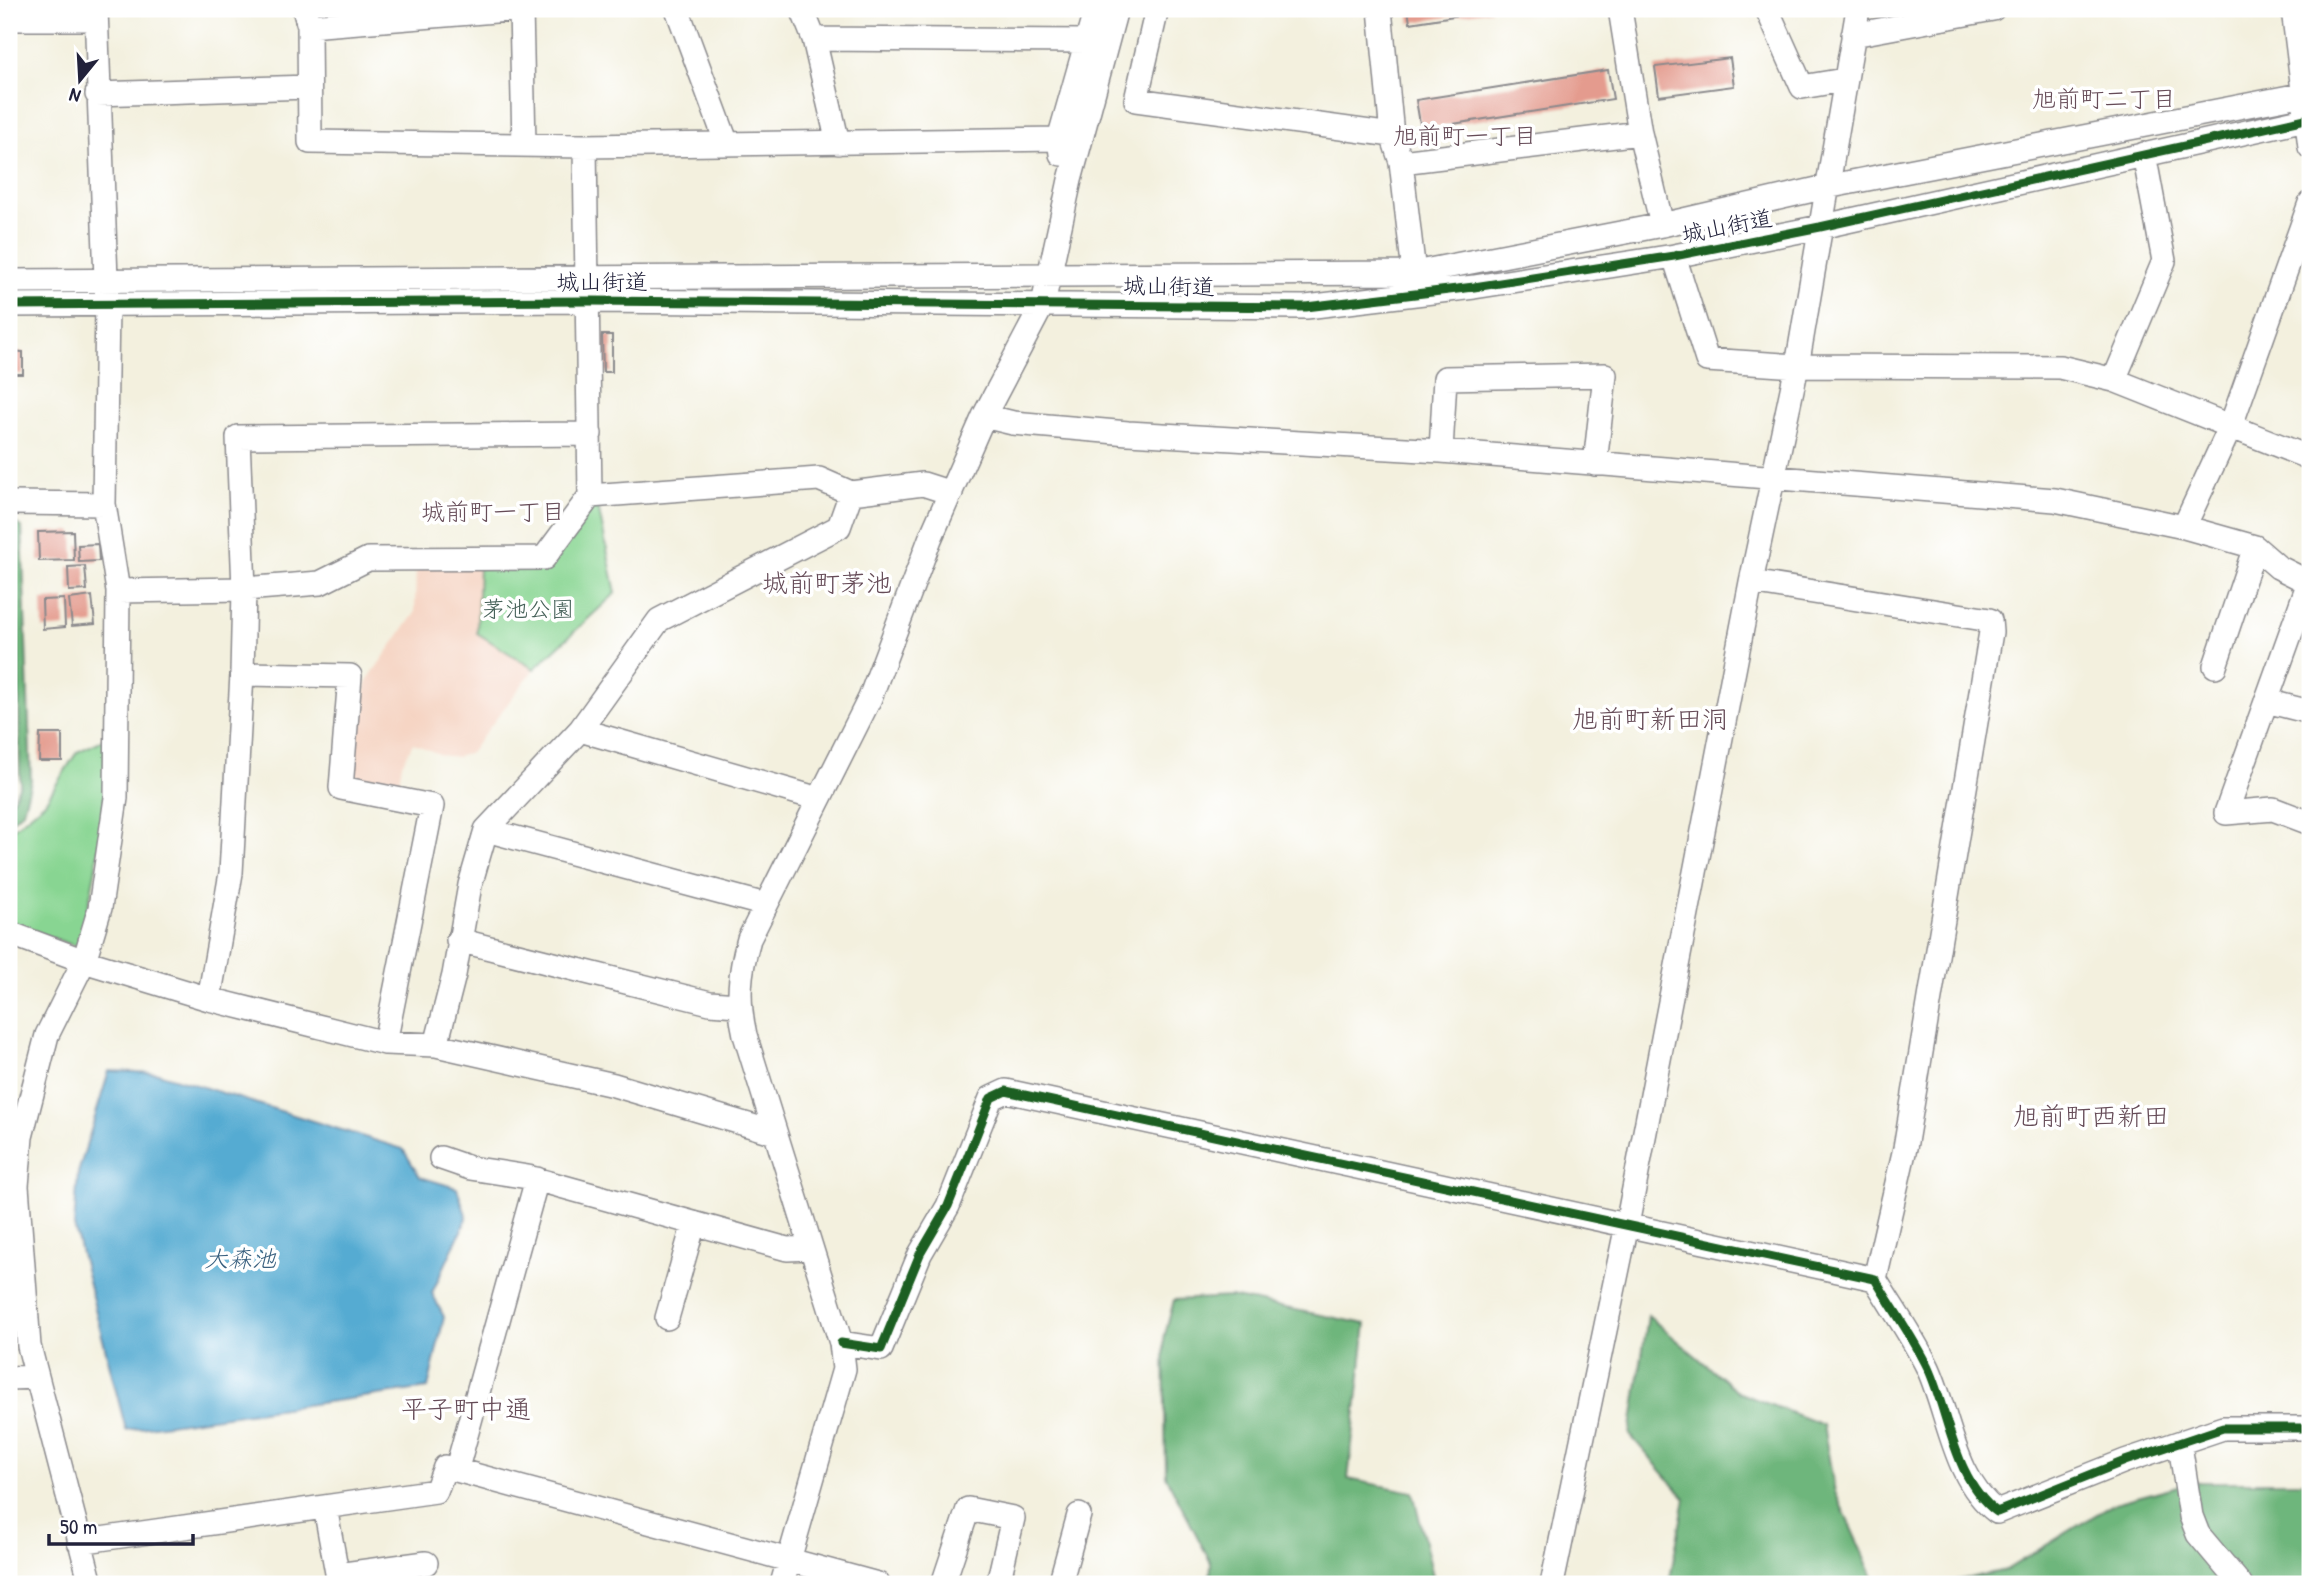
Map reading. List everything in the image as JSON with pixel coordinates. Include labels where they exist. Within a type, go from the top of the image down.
[{"type":"street","points":[[524,145],[521,9],[307,17],[310,142],[585,146],[1059,139]]},
{"type":"street","points":[[677,9],[727,144]]},
{"type":"street","points":[[802,9],[814,39],[838,143]]},
{"type":"street","points":[[1070,180],[1063,170],[1059,139],[1096,9]]},
{"type":"street","points":[[782,1584],[844,1369],[841,1343],[738,1005],[740,970],[749,939],[870,698],[984,416],[1043,304],[1070,180],[1116,9]]},
{"type":"street","points":[[1157,9],[1136,100],[1392,135]]},
{"type":"street","points":[[1380,9],[1392,135],[1401,162],[1414,273]]},
{"type":"street","points":[[1620,9],[1640,133],[1662,225]]},
{"type":"street","points":[[1768,9],[1802,87],[1844,80]]},
{"type":"street","points":[[1552,1584],[1627,1225],[1751,582],[1797,366],[1858,9]]},
{"type":"street","points":[[1853,34],[1993,9]]},
{"type":"street","points":[[2293,9],[2307,93],[2310,147]]},
{"type":"street","points":[[9,19],[96,14],[107,306],[104,503],[118,591],[116,798],[100,908],[84,961],[47,1035],[21,1137],[17,1186],[29,1346],[91,1584]]},
{"type":"street","points":[[814,39],[1088,41]]},
{"type":"street","points":[[97,94],[309,87]]},
{"type":"street","name":"城山街道","points":[[9,304],[107,306],[1049,276],[1414,273],[1662,225],[1826,187],[2307,93]]},
{"type":"street","name":"城山街道","points":[[9,281],[588,290],[1043,304],[1306,306],[1474,287],[1674,256],[1820,227],[2308,118]]},
{"type":"street","points":[[1401,162],[1640,133]]},
{"type":"street","points":[[118,591],[244,589],[320,583],[368,559],[544,558],[590,496],[585,146]]},
{"type":"street","points":[[2115,380],[2164,261],[2144,154]]},
{"type":"street","points":[[2184,527],[2230,428],[2304,243],[2310,203]]},
{"type":"street","points":[[1674,256],[1707,360],[1797,366],[2060,367],[2115,380],[2310,458]]},
{"type":"street","points":[[1441,451],[1445,378],[1605,375],[1595,464]]},
{"type":"street","points":[[984,416],[1013,423],[1128,433],[1441,451],[2055,500],[2184,527],[2255,547],[2278,567],[2309,582],[2227,813],[2273,809],[2310,823]]},
{"type":"street","points":[[209,999],[231,873],[242,674],[244,589],[238,438],[590,434]]},
{"type":"street","points":[[590,496],[819,479],[851,493],[923,484],[951,493]]},
{"type":"street","points":[[436,1045],[454,975],[458,940],[486,830],[580,730],[659,620],[839,527],[851,493]]},
{"type":"street","points":[[9,503],[104,503]]},
{"type":"street","points":[[2215,666],[2255,547]]},
{"type":"street","points":[[1751,582],[1990,620],[1989,646],[1905,1148],[1875,1279],[1927,1367],[1968,1477],[1982,1501],[1997,1512],[2125,1461],[2180,1445],[2223,1428],[2310,1428]]},
{"type":"street","points":[[242,674],[350,676],[341,788],[432,806],[384,1043]]},
{"type":"street","points":[[2266,701],[2310,712]]},
{"type":"street","points":[[580,730],[819,799]]},
{"type":"street","points":[[486,830],[766,905]]},
{"type":"street","points":[[9,933],[84,961],[209,999],[384,1043],[436,1045],[614,1085],[775,1133]]},
{"type":"street","points":[[458,940],[710,1003],[738,1005]]},
{"type":"street","points":[[841,1343],[881,1349],[920,1254],[948,1206],[991,1098],[1006,1091],[1875,1279]]},
{"type":"street","points":[[441,1158],[470,1168],[537,1179],[788,1249],[811,1248]]},
{"type":"street","points":[[457,1468],[537,1179]]},
{"type":"street","points":[[667,1318],[694,1223]]},
{"type":"street","points":[[9,1378],[37,1377]]},
{"type":"street","points":[[2180,1445],[2194,1525],[2240,1584]]},
{"type":"street","points":[[79,1542],[436,1492],[445,1467],[457,1468],[877,1584]]},
{"type":"street","points":[[325,1507],[338,1580],[426,1563]]},
{"type":"street","points":[[943,1584],[968,1509],[1013,1518],[998,1584]]},
{"type":"street","points":[[1060,1584],[1079,1515]]},
{"type":"shaded area","points":[[416,563],[479,564],[477,633],[534,669],[470,753],[456,757],[441,755],[413,743],[402,764],[398,788],[358,779],[353,770],[359,716],[368,679],[415,613]]},
{"type":"green space","name":"茅池公園","points":[[597,502],[616,593],[534,669],[477,633],[479,564],[551,562]]},
{"type":"green space","points":[[9,519],[22,527],[31,781],[23,811],[9,823],[9,808],[20,784],[18,614],[12,572],[9,568]]},
{"type":"green space","points":[[9,582],[13,778],[9,787]]},
{"type":"green space","points":[[105,739],[105,792],[100,844],[78,947],[9,923],[9,832],[45,802],[77,752]]},
{"type":"green space","points":[[1231,1297],[1366,1324],[1348,1479],[1413,1492],[1435,1584],[1210,1584],[1211,1563],[1166,1476],[1164,1338],[1174,1300]]},
{"type":"green space","points":[[1648,1316],[1740,1393],[1823,1425],[1835,1492],[1876,1584],[1669,1584],[1685,1498],[1630,1435]]},
{"type":"green space","points":[[2193,1482],[2310,1482],[2310,1584],[1941,1584],[2006,1570],[2115,1503]]},
{"type":"water","name":"大森池","points":[[109,1071],[158,1073],[403,1149],[420,1177],[457,1188],[467,1218],[432,1293],[444,1317],[428,1388],[126,1430],[74,1226],[78,1173]]},
{"type":"building","points":[[1408,9],[1490,9],[1491,10],[1410,23]]},
{"type":"building","points":[[1730,58],[1734,86],[1659,96],[1655,67]]},
{"type":"building","points":[[1608,70],[1613,99],[1421,129],[1416,100]]},
{"type":"building","points":[[602,335],[612,335],[612,372],[603,372]]},
{"type":"building","points":[[9,351],[23,352],[23,374],[9,374]]},
{"type":"building","points":[[73,531],[74,560],[39,561],[38,532]]},
{"type":"building","points":[[98,544],[99,561],[79,562],[78,545]]},
{"type":"building","points":[[85,566],[87,590],[69,591],[68,567]]},
{"type":"building","points":[[92,596],[95,624],[72,626],[69,599]]},
{"type":"building","points":[[64,599],[65,627],[43,629],[42,600]]},
{"type":"building","points":[[40,734],[62,734],[62,761],[39,761]]},
{"type":"cycle path","points":[[9,305],[589,301],[1306,307],[1474,287],[1674,256],[1820,227],[2310,118]]},
{"type":"cycle path","points":[[841,1343],[881,1349],[920,1254],[948,1206],[991,1098],[1006,1091],[1875,1279],[1928,1368],[1962,1465],[1983,1499],[1997,1512],[2125,1461],[2223,1428],[2310,1428]]},
{"type":"district","name":"旭前町二丁目","points":[[2104,99]]},
{"type":"district","name":"旭前町一丁目","points":[[1465,136]]},
{"type":"district","name":"城前町一丁目","points":[[493,512]]},
{"type":"district","name":"城前町茅池","points":[[827,583]]},
{"type":"district","name":"旭前町新田洞","points":[[1650,719]]},
{"type":"district","name":"旭前町西新田","points":[[2091,1116]]},
{"type":"district","name":"平子町中通","points":[[466,1409]]}]
